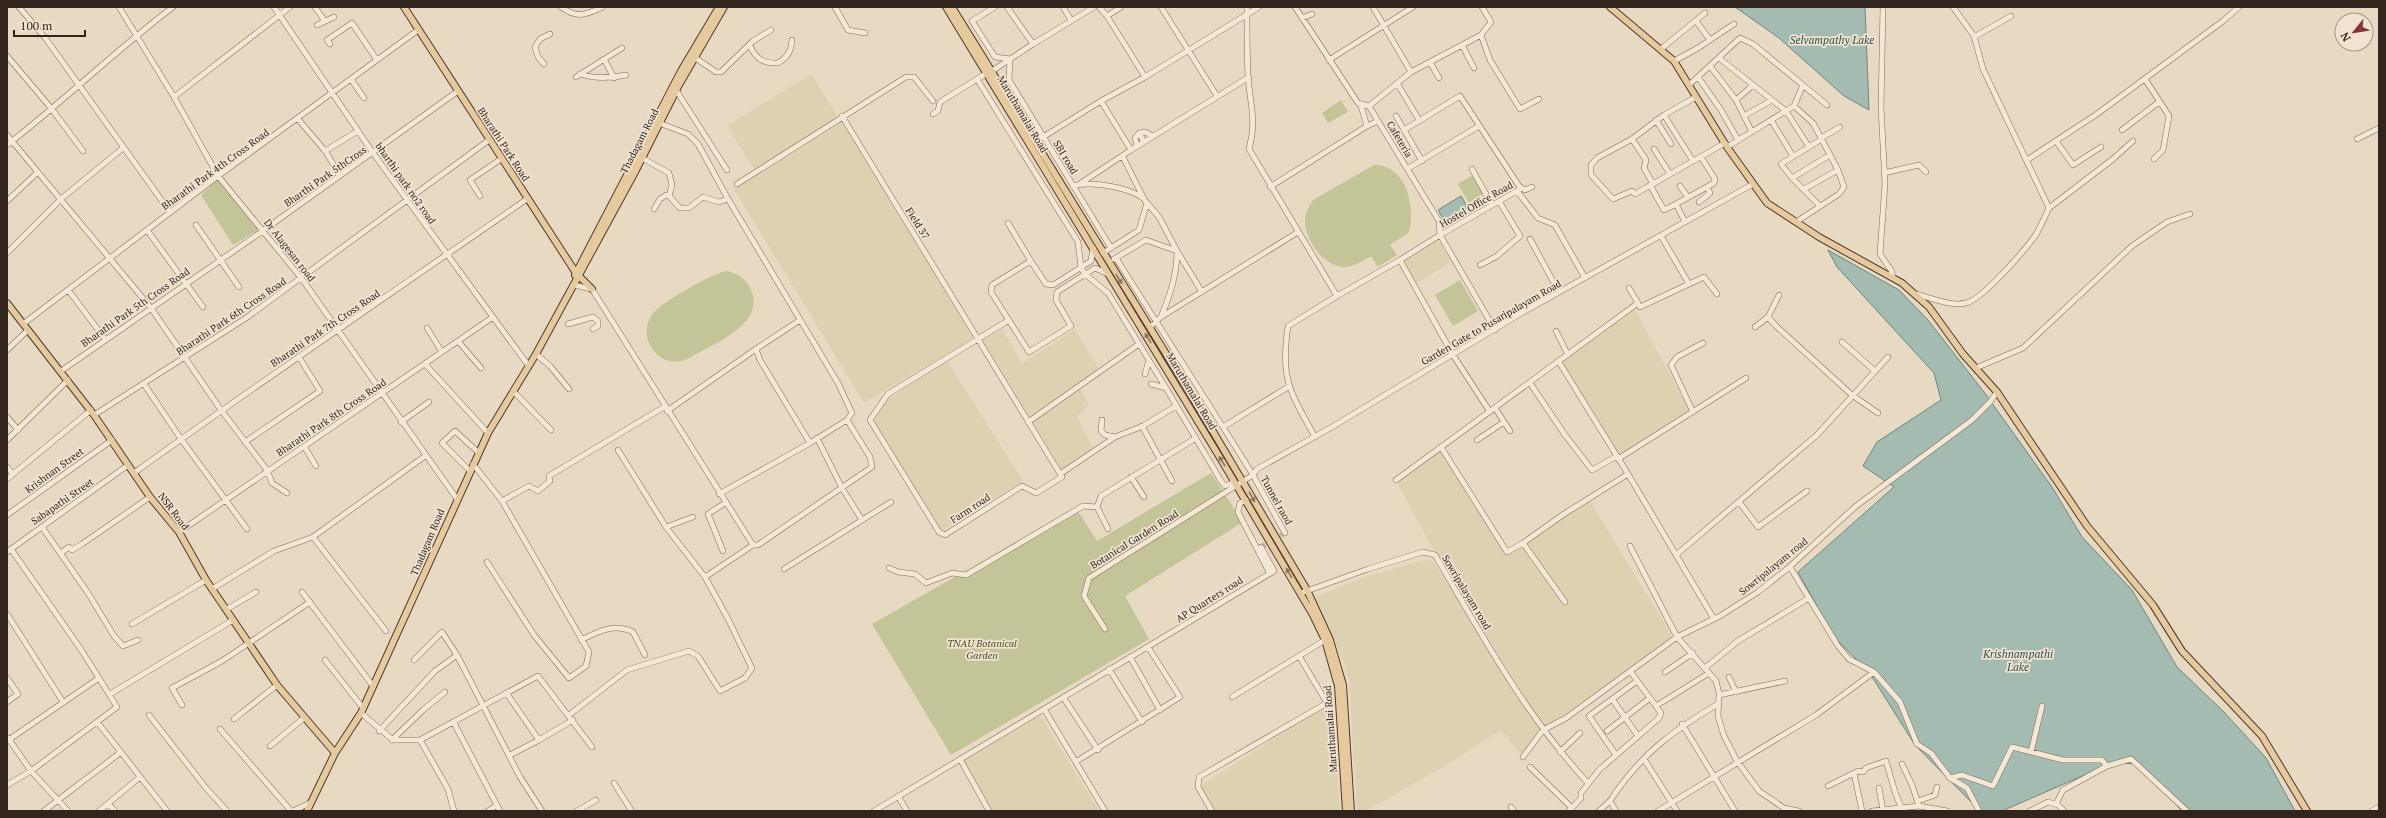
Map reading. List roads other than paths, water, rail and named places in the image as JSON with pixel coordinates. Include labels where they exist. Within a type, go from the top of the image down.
[{"type":"main road","name":"Bharathi Park Road","points":[[404,7],[527,199],[577,274],[592,289]]},
{"type":"main road","name":"Thadagam Road","points":[[307,811],[336,753],[362,710],[488,433],[536,354],[573,285],[577,274],[681,71],[719,7]]},
{"type":"main road","name":"Thadagam Road","points":[[577,274],[642,158],[694,57],[724,7]]},
{"type":"main road","name":"Maruthamalai Road","points":[[946,7],[1035,142],[1150,327],[1244,482],[1307,590],[1324,625],[1340,670],[1345,700],[1351,811]]},
{"type":"main road","name":"Maruthamalai Road","points":[[952,7],[1093,248],[1246,500],[1300,594],[1324,640],[1338,686],[1346,811]]},
{"type":"main road","points":[[1610,7],[1674,61],[1726,145],[1767,202],[1796,222],[1893,277],[1929,307],[1976,368],[1997,392],[2087,526],[2153,605],[2182,651],[2262,736],[2307,811]]},
{"type":"main road","name":"NSR Road","points":[[7,303],[93,413],[150,497],[179,532],[206,580],[277,685],[336,753]]},
{"type":"street","points":[[19,7],[46,38],[170,212]]},
{"type":"street","name":"Dr Alagesan road","points":[[119,7],[137,34],[174,97],[218,176],[264,230],[302,279],[337,332],[457,499]]},
{"type":"street","points":[[9,143],[80,85],[137,34],[173,7]]},
{"type":"street","name":"bharthi park no2 road","points":[[274,7],[332,93],[446,255],[528,365]]},
{"type":"street","points":[[174,97],[290,7]]},
{"type":"street","points":[[315,7],[324,20]]},
{"type":"street","points":[[561,7],[571,15],[585,15],[604,7]]},
{"type":"street","points":[[835,7],[848,30],[865,33]]},
{"type":"street","points":[[995,7],[972,21],[995,57],[1010,59]]},
{"type":"street","points":[[1007,7],[1033,44]]},
{"type":"street","points":[[1063,7],[1071,20]]},
{"type":"street","points":[[927,104],[933,101],[940,102],[1010,59],[1088,8],[1094,7]]},
{"type":"street","points":[[1099,7],[1145,77]]},
{"type":"street","points":[[1106,16],[1121,7]]},
{"type":"street","points":[[1161,7],[1190,50],[1218,96]]},
{"type":"street","points":[[1247,7],[1248,77],[1254,113],[1254,132],[1249,149],[1270,187],[1337,296]]},
{"type":"street","points":[[1035,142],[1101,101],[1190,50],[1259,7]]},
{"type":"street","points":[[1295,7],[1361,106],[1367,126]]},
{"type":"street","points":[[1373,7],[1411,72]]},
{"type":"street","points":[[1329,60],[1413,7]]},
{"type":"street","points":[[1361,106],[1369,106],[1411,72],[1481,35],[1491,22],[1482,7]]},
{"type":"street","points":[[1883,7],[1881,107],[1884,173],[1880,254],[1891,270],[1893,277]]},
{"type":"street","points":[[1953,7],[1974,37],[1983,69],[2049,208]]},
{"type":"street","points":[[2027,160],[2145,79],[2239,7]]},
{"type":"street","points":[[1661,50],[1705,13]]},
{"type":"street","points":[[1302,18],[1312,14]]},
{"type":"street","points":[[1974,37],[2011,16]]},
{"type":"street","points":[[317,26],[324,20],[334,17]]},
{"type":"street","points":[[1696,21],[1710,40]]},
{"type":"street","points":[[330,44],[327,40],[352,22],[377,60]]},
{"type":"street","points":[[1674,61],[1734,24]]},
{"type":"street","name":"Bharathi Park 4th Cross Road","points":[[24,324],[218,176],[418,30]]},
{"type":"street","points":[[694,57],[716,72],[721,72],[753,42],[771,30]]},
{"type":"street","points":[[544,64],[538,57],[535,47],[540,39],[550,34]]},
{"type":"street","points":[[1481,35],[1490,60],[1520,109],[1539,99]]},
{"type":"street","points":[[1689,86],[1740,38],[1753,44],[1827,105]]},
{"type":"street","points":[[750,46],[755,56],[762,60],[778,63],[786,58],[791,50],[792,40]]},
{"type":"street","points":[[1462,45],[1474,68]]},
{"type":"street","points":[[622,48],[578,76],[614,78],[626,75]]},
{"type":"street","points":[[7,56],[51,108],[83,151]]},
{"type":"street","points":[[1719,58],[1786,111],[1809,147]]},
{"type":"street","points":[[604,59],[614,78]]},
{"type":"street","name":"SBI road","points":[[1010,59],[1009,80],[1111,248]]},
{"type":"street","points":[[1430,62],[1439,78]]},
{"type":"street","points":[[1710,66],[1736,100],[1752,132]]},
{"type":"street","points":[[737,184],[842,116],[906,77],[914,77],[933,101]]},
{"type":"street","points":[[1073,186],[1081,183],[1123,157],[1137,146],[1248,77]]},
{"type":"street","points":[[1698,77],[1721,110],[1738,140]]},
{"type":"street","points":[[351,79],[364,98]]},
{"type":"street","points":[[978,79],[1078,242],[1081,268],[1085,274],[1108,293],[1225,486],[1236,484]]},
{"type":"street","points":[[2145,79],[2169,116],[2163,150],[2154,159]]},
{"type":"street","points":[[1397,83],[1419,120]]},
{"type":"street","points":[[1736,100],[1754,85]]},
{"type":"street","points":[[1696,97],[1656,120],[1632,139],[1597,158],[1591,166],[1591,175],[1613,199],[1632,191],[1634,194],[1693,161],[1752,132],[1794,106],[1803,85]]},
{"type":"street","points":[[676,90],[727,170]]},
{"type":"street","name":"Bharthi Park 5thCross","points":[[221,259],[264,230],[458,91]]},
{"type":"street","points":[[1404,130],[1460,96],[1538,218],[1555,225],[1585,278]]},
{"type":"street","points":[[1744,116],[1772,100]]},
{"type":"street","points":[[1101,101],[1131,150]]},
{"type":"street","points":[[933,114],[938,111],[940,102]]},
{"type":"street","points":[[2122,130],[2159,102]]},
{"type":"street","points":[[1369,106],[1378,121]]},
{"type":"street","points":[[1794,106],[1813,124],[1822,138],[1838,170],[1844,187],[1839,194],[1796,222]]},
{"type":"street","points":[[1664,115],[1693,161]]},
{"type":"street","name":"Field 37","points":[[842,116],[978,339]]},
{"type":"street","points":[[1396,116],[1422,160]]},
{"type":"street","points":[[298,119],[326,151],[340,176]]},
{"type":"street","points":[[1656,120],[1671,144]]},
{"type":"street","points":[[1771,120],[1793,156]]},
{"type":"street","name":"Cafeteria","points":[[1270,187],[1367,126],[1378,121],[1439,221],[1440,235],[1495,330]]},
{"type":"street","points":[[659,123],[688,134],[698,144],[728,199],[838,383],[852,413],[847,420],[719,494]]},
{"type":"street","points":[[1407,169],[1479,126]]},
{"type":"street","points":[[1820,206],[1792,178],[1781,164],[1840,127]]},
{"type":"street","points":[[2357,139],[2379,128]]},
{"type":"street","points":[[326,151],[358,130]]},
{"type":"street","points":[[1139,132],[1145,132],[1153,136]]},
{"type":"street","points":[[1139,132],[1144,142]]},
{"type":"street","points":[[1137,146],[1135,138],[1139,132]]},
{"type":"street","points":[[7,135],[9,143],[38,172],[151,308],[221,410],[267,470],[272,483],[287,493]]},
{"type":"street","points":[[1632,139],[1646,160],[1644,168],[1664,210],[1687,196],[1714,183],[1715,178],[1701,157]]},
{"type":"street","name":"Bharathi Park 6th Cross Road","points":[[7,478],[93,413],[144,384],[302,279],[489,140]]},
{"type":"street","points":[[2056,141],[2073,165],[2101,147]]},
{"type":"street","points":[[1914,294],[1957,304],[1966,303],[1975,298],[1994,282],[2036,234],[2049,208],[2113,159],[2133,141]]},
{"type":"street","points":[[7,253],[61,199],[123,148]]},
{"type":"street","points":[[1654,149],[1670,174]]},
{"type":"street","points":[[1792,178],[1830,155]]},
{"type":"street","points":[[1123,157],[1146,201],[1168,230],[1177,251],[1202,292]]},
{"type":"street","points":[[642,158],[669,173],[672,185],[669,196]]},
{"type":"street","points":[[480,196],[470,180],[501,159]]},
{"type":"street","points":[[1884,173],[1919,165],[1926,172]]},
{"type":"street","points":[[1472,169],[1492,205]]},
{"type":"street","points":[[1804,189],[1838,170]]},
{"type":"street","points":[[7,200],[38,172]]},
{"type":"street","points":[[1081,183],[1120,188],[1146,201]]},
{"type":"street","name":"Garden Gate to Pusaripalayam Road","points":[[1244,482],[1253,475],[1257,469],[1315,437],[1559,292],[1753,184]]},
{"type":"street","points":[[1680,186],[1687,196]]},
{"type":"street","points":[[1520,189],[1525,190],[1532,187]]},
{"type":"street","points":[[1699,202],[1710,194],[1707,187]]},
{"type":"street","name":"Hostel Office Road","points":[[1288,387],[1284,368],[1288,326],[1520,189]]},
{"type":"street","points":[[669,196],[680,208],[689,208],[703,196],[719,202],[728,199]]},
{"type":"street","points":[[654,210],[660,199],[669,196]]},
{"type":"street","name":"Bharathi Park 7th Cross Road","points":[[134,473],[221,410],[337,332],[527,199]]},
{"type":"street","points":[[1103,253],[1139,230],[1146,201]]},
{"type":"street","points":[[1480,265],[1497,256],[1520,236],[1499,201]]},
{"type":"street","points":[[1676,204],[1685,222]]},
{"type":"street","points":[[1976,368],[2023,348],[2132,246],[2167,222],[2190,214]]},
{"type":"street","points":[[1008,223],[1046,284],[1053,285],[1091,261],[1093,248]]},
{"type":"street","points":[[196,225],[239,287]]},
{"type":"street","points":[[148,230],[187,282],[203,307]]},
{"type":"street","points":[[1150,327],[1160,317],[1298,232]]},
{"type":"street","points":[[1661,236],[1689,284]]},
{"type":"street","points":[[1530,239],[1559,292]]},
{"type":"street","points":[[1109,263],[1146,240],[1177,251]]},
{"type":"street","points":[[1160,317],[1170,295],[1177,268],[1177,251]]},
{"type":"street","name":"Tunnel raod","points":[[1116,258],[1253,475],[1285,533]]},
{"type":"street","name":"Bharathi Park 5th Cross Road","points":[[61,371],[221,259]]},
{"type":"street","points":[[1400,260],[1453,355],[1492,410],[1504,422],[1510,431]]},
{"type":"street","points":[[1032,263],[1025,263],[992,285],[991,292],[1029,352],[1071,326],[1056,300],[1057,292],[1095,268],[1109,274]]},
{"type":"street","points":[[1640,306],[1704,277],[1717,294]]},
{"type":"street","points":[[573,285],[592,289],[607,316],[719,494],[753,545]]},
{"type":"street","points":[[1396,480],[1559,362],[1638,302],[1629,288]]},
{"type":"street","points":[[69,291],[105,339]]},
{"type":"street","points":[[1755,327],[1768,317],[1779,296]]},
{"type":"street","points":[[598,321],[607,316]]},
{"type":"street","name":"Bharathi Park 8th Cross Road","points":[[179,532],[267,470],[382,394],[493,317]]},
{"type":"street","points":[[1768,317],[1852,395],[1878,413]]},
{"type":"street","points":[[568,324],[593,318],[598,321]]},
{"type":"street","points":[[502,501],[529,486],[538,491],[550,481],[549,476],[666,409],[800,320]]},
{"type":"street","name":"Farm road","points":[[1009,320],[888,394],[870,420],[939,532],[945,535],[1022,486],[1036,492],[1062,477],[1060,474]]},
{"type":"street","points":[[593,329],[598,326],[598,321]]},
{"type":"street","points":[[427,328],[442,352]]},
{"type":"street","points":[[7,350],[28,330]]},
{"type":"street","points":[[1556,332],[1568,355]]},
{"type":"street","points":[[978,339],[1060,474],[1115,437],[1142,426],[1176,406]]},
{"type":"street","points":[[458,341],[481,368]]},
{"type":"street","points":[[1842,342],[1875,371]]},
{"type":"street","points":[[1693,412],[1671,365],[1677,357],[1703,343]]},
{"type":"street","points":[[1028,422],[1139,344]]},
{"type":"street","points":[[756,349],[760,360],[802,426],[810,442]]},
{"type":"street","points":[[536,354],[550,366],[570,389]]},
{"type":"street","points":[[245,442],[320,391],[299,357]]},
{"type":"street","points":[[1676,555],[1740,503],[1744,496],[1817,435],[1888,357]]},
{"type":"street","points":[[1145,374],[1149,360]]},
{"type":"street","points":[[1559,362],[1628,474],[1714,620]]},
{"type":"street","points":[[425,364],[488,433]]},
{"type":"street","points":[[1530,383],[1565,435],[1592,470],[1618,458],[1746,378]]},
{"type":"street","points":[[7,440],[68,380]]},
{"type":"street","points":[[144,384],[181,439],[247,529]]},
{"type":"street","points":[[1151,384],[1166,388]]},
{"type":"street","points":[[1223,427],[1288,387],[1315,437]]},
{"type":"street","points":[[513,391],[551,430]]},
{"type":"street","name":"Sowripalayam road","points":[[1523,757],[1544,730],[1566,718],[1677,637],[1714,620],[1758,592],[1790,567],[1856,506],[1972,420],[1990,402],[1997,392]]},
{"type":"street","points":[[401,422],[429,402]]},
{"type":"street","points":[[7,417],[18,430]]},
{"type":"street","points":[[704,577],[753,545],[758,545],[872,467],[870,457],[847,420]]},
{"type":"street","points":[[1102,420],[1102,431],[1105,435],[1115,437]]},
{"type":"street","points":[[1477,440],[1504,422]]},
{"type":"street","points":[[1142,426],[1172,481]]},
{"type":"street","points":[[470,471],[442,443],[455,431],[479,453]]},
{"type":"street","points":[[817,438],[842,488],[862,520]]},
{"type":"street","points":[[1108,529],[1097,507],[1101,496],[1196,438]]},
{"type":"street","name":"Krishnan Street","points":[[7,515],[112,440]]},
{"type":"street","points":[[304,446],[316,466]]},
{"type":"street","points":[[1442,447],[1507,552],[1628,474]]},
{"type":"street","points":[[569,715],[627,670],[689,651],[698,656],[720,691],[745,678],[752,668],[727,617],[704,577],[666,527],[618,450]]},
{"type":"street","points":[[212,589],[274,550],[313,537],[425,456]]},
{"type":"street","points":[[473,464],[502,501],[589,652],[586,666],[569,678],[534,634],[487,562]]},
{"type":"street","points":[[7,466],[13,474]]},
{"type":"street","name":"Sabapathi Street","points":[[9,550],[128,466]]},
{"type":"street","points":[[1131,477],[1144,497]]},
{"type":"street","name":"Botanical Garden Road","points":[[1105,629],[1084,596],[1089,578],[1236,484],[1244,482]]},
{"type":"street","points":[[1740,503],[1758,527],[1807,491]]},
{"type":"street","points":[[61,553],[69,548],[72,550],[82,544],[150,497]]},
{"type":"street","points":[[1246,500],[1240,503],[1238,512],[1269,572],[1274,571],[1261,547]]},
{"type":"street","points":[[784,569],[891,502]]},
{"type":"street","points":[[723,552],[708,514],[725,503]]},
{"type":"street","points":[[889,568],[898,572],[915,574],[926,583],[952,573],[966,575],[1083,506],[1097,507]]},
{"type":"street","points":[[666,527],[693,517]]},
{"type":"street","points":[[42,527],[61,553],[114,636],[123,646],[138,640]]},
{"type":"street","points":[[313,537],[386,631]]},
{"type":"street","points":[[1523,543],[1565,602]]},
{"type":"street","points":[[1630,546],[1677,637],[1693,653],[1718,686],[1718,716],[1724,736],[1737,761],[1759,791],[1784,808],[1799,811]]},
{"type":"street","points":[[7,785],[31,771],[98,723],[117,707],[99,678],[9,550]]},
{"type":"street","name":"Sowripalayam road","points":[[1300,594],[1307,590],[1423,552],[1435,555],[1519,698],[1544,730]]},
{"type":"street","points":[[1790,567],[1830,635],[1848,659],[1874,672],[1900,702],[1918,744],[1931,753],[1950,778],[1967,788],[1979,811]]},
{"type":"street","name":"AP Quarters road","points":[[874,811],[1148,647],[1269,572]]},
{"type":"street","points":[[132,624],[206,580]]},
{"type":"street","points":[[227,609],[256,592]]},
{"type":"street","points":[[302,592],[373,686]]},
{"type":"street","points":[[1705,668],[1738,641],[1809,598]]},
{"type":"street","points":[[182,704],[172,688],[222,661],[310,602]]},
{"type":"street","points":[[7,614],[63,702]]},
{"type":"street","points":[[110,694],[233,620]]},
{"type":"street","points":[[581,640],[602,629],[624,628],[633,632],[644,655]]},
{"type":"street","points":[[414,660],[442,632],[457,655],[510,755],[520,777],[542,811]]},
{"type":"street","points":[[1232,697],[1324,640]]},
{"type":"street","points":[[1077,761],[1098,750],[1180,697],[1148,647]]},
{"type":"street","points":[[1665,672],[1693,653]]},
{"type":"street","points":[[379,731],[434,671],[457,655]]},
{"type":"street","points":[[1209,810],[1198,788],[1199,776],[1327,703],[1299,656]]},
{"type":"street","points":[[1130,657],[1160,710]]},
{"type":"street","points":[[325,660],[379,731],[397,742],[420,740],[484,707],[538,676],[573,720],[592,747]]},
{"type":"street","points":[[1109,669],[1142,722]]},
{"type":"street","points":[[1530,767],[1570,809],[1581,798],[1581,793],[1588,783],[1616,755],[1659,718],[1661,714],[1630,671]]},
{"type":"street","points":[[1658,811],[1737,761],[1810,719],[1874,672]]},
{"type":"street","points":[[1656,706],[1709,673]]},
{"type":"street","points":[[1730,677],[1736,692]]},
{"type":"street","points":[[7,678],[18,694],[7,702]]},
{"type":"street","points":[[68,811],[31,771],[8,739],[99,678]]},
{"type":"street","points":[[1616,755],[1589,716],[1637,681]]},
{"type":"street","points":[[1719,695],[1785,681]]},
{"type":"street","points":[[234,719],[277,685]]},
{"type":"street","points":[[392,740],[423,710],[445,692]]},
{"type":"street","points":[[507,694],[539,740]]},
{"type":"street","points":[[1063,697],[1098,750]]},
{"type":"street","points":[[1607,731],[1650,698]]},
{"type":"street","points":[[1612,699],[1638,736]]},
{"type":"street","points":[[1599,811],[1610,801],[1627,775],[1682,724],[1718,704]]},
{"type":"street","points":[[2031,752],[2042,706]]},
{"type":"street","points":[[1044,709],[1077,761],[1105,811]]},
{"type":"street","points":[[149,715],[206,788],[228,811]]},
{"type":"street","points":[[270,746],[305,717]]},
{"type":"street","points":[[510,755],[573,720]]},
{"type":"street","points":[[98,723],[167,811]]},
{"type":"street","points":[[454,723],[500,811]]},
{"type":"street","points":[[1682,724],[1735,811]]},
{"type":"street","points":[[220,729],[292,811],[310,803]]},
{"type":"street","points":[[1544,730],[1560,752],[1588,783]]},
{"type":"street","points":[[1560,752],[1580,733]]},
{"type":"street","points":[[420,740],[448,789],[454,811]]},
{"type":"street","points":[[1950,778],[1962,774],[1993,786],[2012,747],[2063,760],[2102,760],[2107,766]]},
{"type":"street","points":[[44,811],[121,752]]},
{"type":"street","points":[[960,759],[989,811]]},
{"type":"street","points":[[1644,759],[1677,811]]},
{"type":"street","points":[[2056,804],[2063,790],[2107,766],[2131,759],[2188,811]]},
{"type":"street","points":[[1828,786],[1854,773],[1863,772],[1866,768],[1886,761],[1901,807]]},
{"type":"street","points":[[1902,764],[1918,803]]},
{"type":"street","points":[[1854,773],[1862,811]]},
{"type":"street","points":[[99,811],[140,777]]},
{"type":"street","points":[[614,783],[630,811]]},
{"type":"street","points":[[1872,811],[1901,807],[1909,809],[1935,795],[1936,787]]},
{"type":"street","points":[[1878,788],[1883,810]]},
{"type":"street","points":[[898,796],[907,811]]},
{"type":"street","points":[[577,811],[596,800]]},
{"type":"street","points":[[1610,801],[1616,811]]},
{"type":"street","points":[[2030,811],[2048,802],[2056,804],[2064,811]]},
{"type":"street","points":[[1918,803],[1947,811]]},
{"type":"street","points":[[108,804],[115,811]]},
{"type":"street","points":[[488,811],[497,805]]},
{"type":"street","points":[[2372,811],[2379,806]]},
{"type":"street","points":[[1777,811],[1784,808]]},
{"type":"water","name":"Selvampathy Lake","points":[[1735,7],[1865,7],[1869,110],[1844,96],[1779,38]]},
{"type":"water","points":[[1461,196],[1468,208],[1445,222],[1438,210]]},
{"type":"water","name":"Krishnampathi Lake","points":[[1828,250],[1899,290],[1928,320],[1984,392],[2052,487],[2082,537],[2132,590],[2177,667],[2224,712],[2266,758],[2295,811],[2182,811],[2140,764],[2112,763],[2002,811],[1980,811],[1915,745],[1869,672],[1834,637],[1798,572],[1894,487],[1863,466],[1877,442],[1941,400],[1934,373],[1837,267]]},
{"type":"tunnel","points":[[1261,547],[1285,533]]},
{"type":"park label","name":"TNAU Botanical Garden","points":[[982,648]]}]
